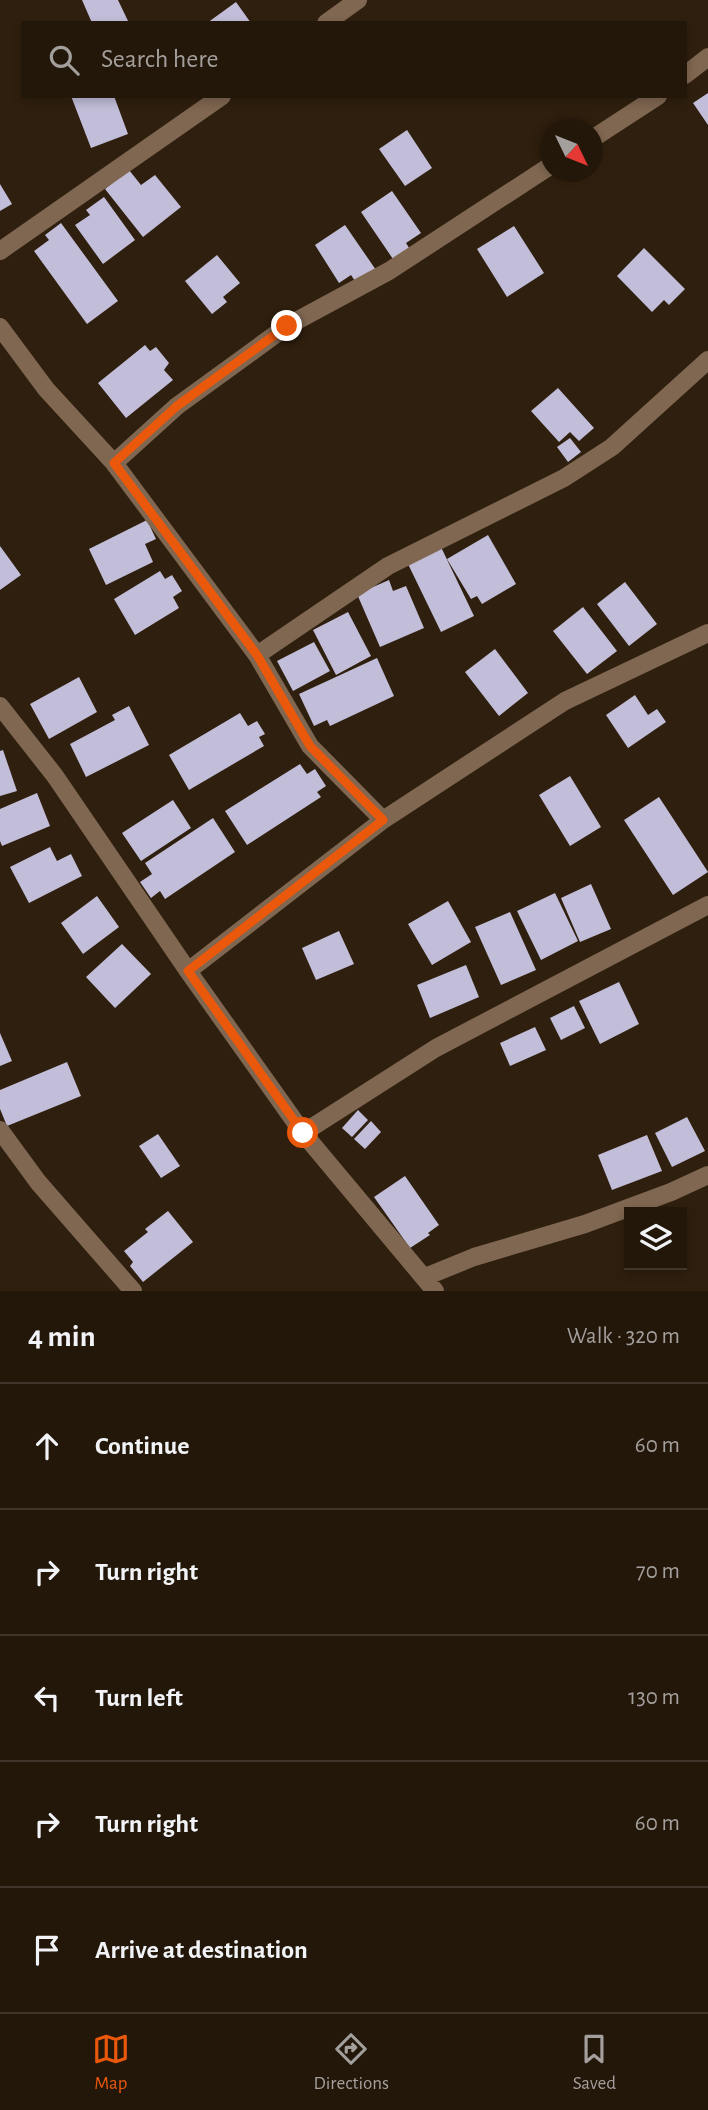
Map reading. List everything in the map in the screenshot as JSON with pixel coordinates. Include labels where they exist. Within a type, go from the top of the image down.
[{"type":"street","points":[[329,21],[358,0]]},
{"type":"street","points":[[687,73],[708,57]]},
{"type":"street","points":[[0,251],[219,98]]},
{"type":"street","points":[[603,132],[655,98]]},
{"type":"street","points":[[114,463],[177,406],[287,326],[389,271],[540,173]]},
{"type":"street","points":[[0,327],[46,389],[114,463],[257,655],[310,746],[383,820]]},
{"type":"street","points":[[257,655],[388,566],[564,478],[612,447],[708,360]]},
{"type":"street","points":[[188,971],[383,820],[565,701],[708,633]]},
{"type":"street","points":[[0,706],[55,776],[303,1133],[430,1284],[474,1257],[585,1224],[708,1175]]},
{"type":"street","points":[[303,1133],[436,1048],[708,905]]},
{"type":"street","points":[[0,1130],[38,1182],[133,1291]]},
{"type":"building","points":[[82,0],[118,0],[128,21],[91,21]]},
{"type":"building","points":[[236,2],[250,21],[210,21]]},
{"type":"building","points":[[708,93],[708,125],[693,103]]},
{"type":"building","points":[[72,98],[115,98],[128,134],[91,148]]},
{"type":"building","points":[[407,130],[432,168],[405,186],[379,149]]},
{"type":"building","points":[[129,170],[141,185],[155,175],[181,207],[143,237],[105,189]]},
{"type":"building","points":[[0,184],[12,204],[0,211]]},
{"type":"building","points":[[392,191],[421,233],[406,243],[411,251],[395,262],[361,212]]},
{"type":"building","points":[[104,197],[135,240],[103,264],[75,225],[90,215],[86,210]]},
{"type":"building","points":[[61,223],[118,301],[87,324],[34,251],[49,240],[45,235]]},
{"type":"building","points":[[345,225],[376,270],[357,284],[351,275],[339,283],[315,245]]},
{"type":"building","points":[[514,226],[544,273],[507,297],[477,249]]},
{"type":"building","points":[[644,248],[685,289],[669,305],[664,300],[652,312],[617,276]]},
{"type":"building","points":[[217,255],[240,283],[223,297],[227,302],[212,314],[185,281]]},
{"type":"building","points":[[145,345],[150,351],[156,347],[169,363],[164,370],[173,380],[126,418],[98,383]]},
{"type":"building","points":[[558,388],[594,428],[579,441],[570,432],[559,442],[531,411]]},
{"type":"building","points":[[570,438],[581,452],[568,462],[557,447]]},
{"type":"building","points":[[147,520],[156,539],[145,544],[153,562],[106,585],[89,549]]},
{"type":"building","points":[[488,535],[516,584],[482,604],[477,596],[471,599],[447,559]]},
{"type":"building","points":[[0,546],[21,575],[0,590]]},
{"type":"building","points":[[441,547],[474,616],[441,632],[408,564]]},
{"type":"building","points":[[160,571],[165,579],[172,575],[182,591],[173,597],[179,608],[135,635],[114,599]]},
{"type":"building","points":[[389,580],[393,591],[406,586],[424,628],[380,647],[357,594]]},
{"type":"building","points":[[625,582],[657,624],[629,646],[597,604]]},
{"type":"building","points":[[583,607],[617,651],[587,674],[553,631]]},
{"type":"building","points":[[348,612],[371,656],[336,675],[313,630]]},
{"type":"building","points":[[314,642],[330,671],[293,691],[277,661]]},
{"type":"building","points":[[495,649],[528,693],[499,716],[465,672]]},
{"type":"building","points":[[377,658],[394,696],[330,726],[327,720],[314,726],[299,694]]},
{"type":"building","points":[[79,677],[97,712],[49,739],[30,704]]},
{"type":"building","points":[[635,695],[648,715],[657,709],[666,722],[628,748],[606,715]]},
{"type":"building","points":[[129,706],[149,745],[86,777],[70,744],[115,720],[112,715]]},
{"type":"building","points":[[240,713],[248,726],[257,721],[265,734],[259,737],[264,746],[189,790],[169,755]]},
{"type":"building","points":[[3,750],[17,791],[0,796],[0,751]]},
{"type":"building","points":[[300,764],[307,774],[315,769],[326,786],[317,792],[321,797],[247,845],[225,811]]},
{"type":"building","points":[[570,776],[601,827],[570,846],[539,795]]},
{"type":"building","points":[[37,793],[50,826],[2,846],[0,809]]},
{"type":"building","points":[[659,797],[708,872],[673,895],[624,820]]},
{"type":"building","points":[[173,800],[191,828],[141,861],[122,833]]},
{"type":"building","points":[[213,818],[235,852],[165,899],[160,891],[151,898],[140,882],[152,874],[145,863]]},
{"type":"building","points":[[50,847],[57,861],[71,854],[82,876],[29,903],[10,867]]},
{"type":"building","points":[[591,884],[611,929],[580,942],[561,898]]},
{"type":"building","points":[[555,893],[578,941],[541,960],[517,911]]},
{"type":"building","points":[[97,896],[119,927],[83,954],[61,923]]},
{"type":"building","points":[[448,901],[471,942],[432,965],[408,924]]},
{"type":"building","points":[[510,912],[536,970],[501,985],[475,927]]},
{"type":"building","points":[[339,931],[354,964],[316,980],[302,948]]},
{"type":"building","points":[[122,944],[151,974],[115,1008],[86,977]]},
{"type":"building","points":[[466,965],[479,997],[430,1018],[417,985]]},
{"type":"building","points":[[619,982],[639,1024],[600,1044],[579,1001]]},
{"type":"building","points":[[574,1006],[585,1028],[561,1040],[550,1018]]},
{"type":"building","points":[[535,1027],[546,1050],[510,1066],[500,1043]]},
{"type":"building","points":[[0,1033],[12,1061],[0,1066]]},
{"type":"building","points":[[67,1062],[81,1096],[7,1126],[0,1109],[0,1090]]},
{"type":"building","points":[[358,1110],[368,1120],[352,1137],[342,1128]]},
{"type":"building","points":[[687,1117],[705,1151],[672,1167],[655,1133]]},
{"type":"building","points":[[371,1121],[381,1132],[365,1149],[354,1139]]},
{"type":"building","points":[[158,1134],[180,1166],[161,1178],[139,1146]]},
{"type":"building","points":[[647,1135],[662,1171],[612,1190],[598,1155]]},
{"type":"building","points":[[405,1176],[439,1225],[428,1233],[430,1235],[410,1248],[374,1197]]},
{"type":"building","points":[[168,1211],[193,1242],[143,1282],[130,1266],[133,1262],[124,1251],[148,1232],[145,1229]]},
{"type":"route","points":[[287,326],[177,406],[114,463],[257,655],[310,746],[383,820],[188,971],[303,1133]]}]
